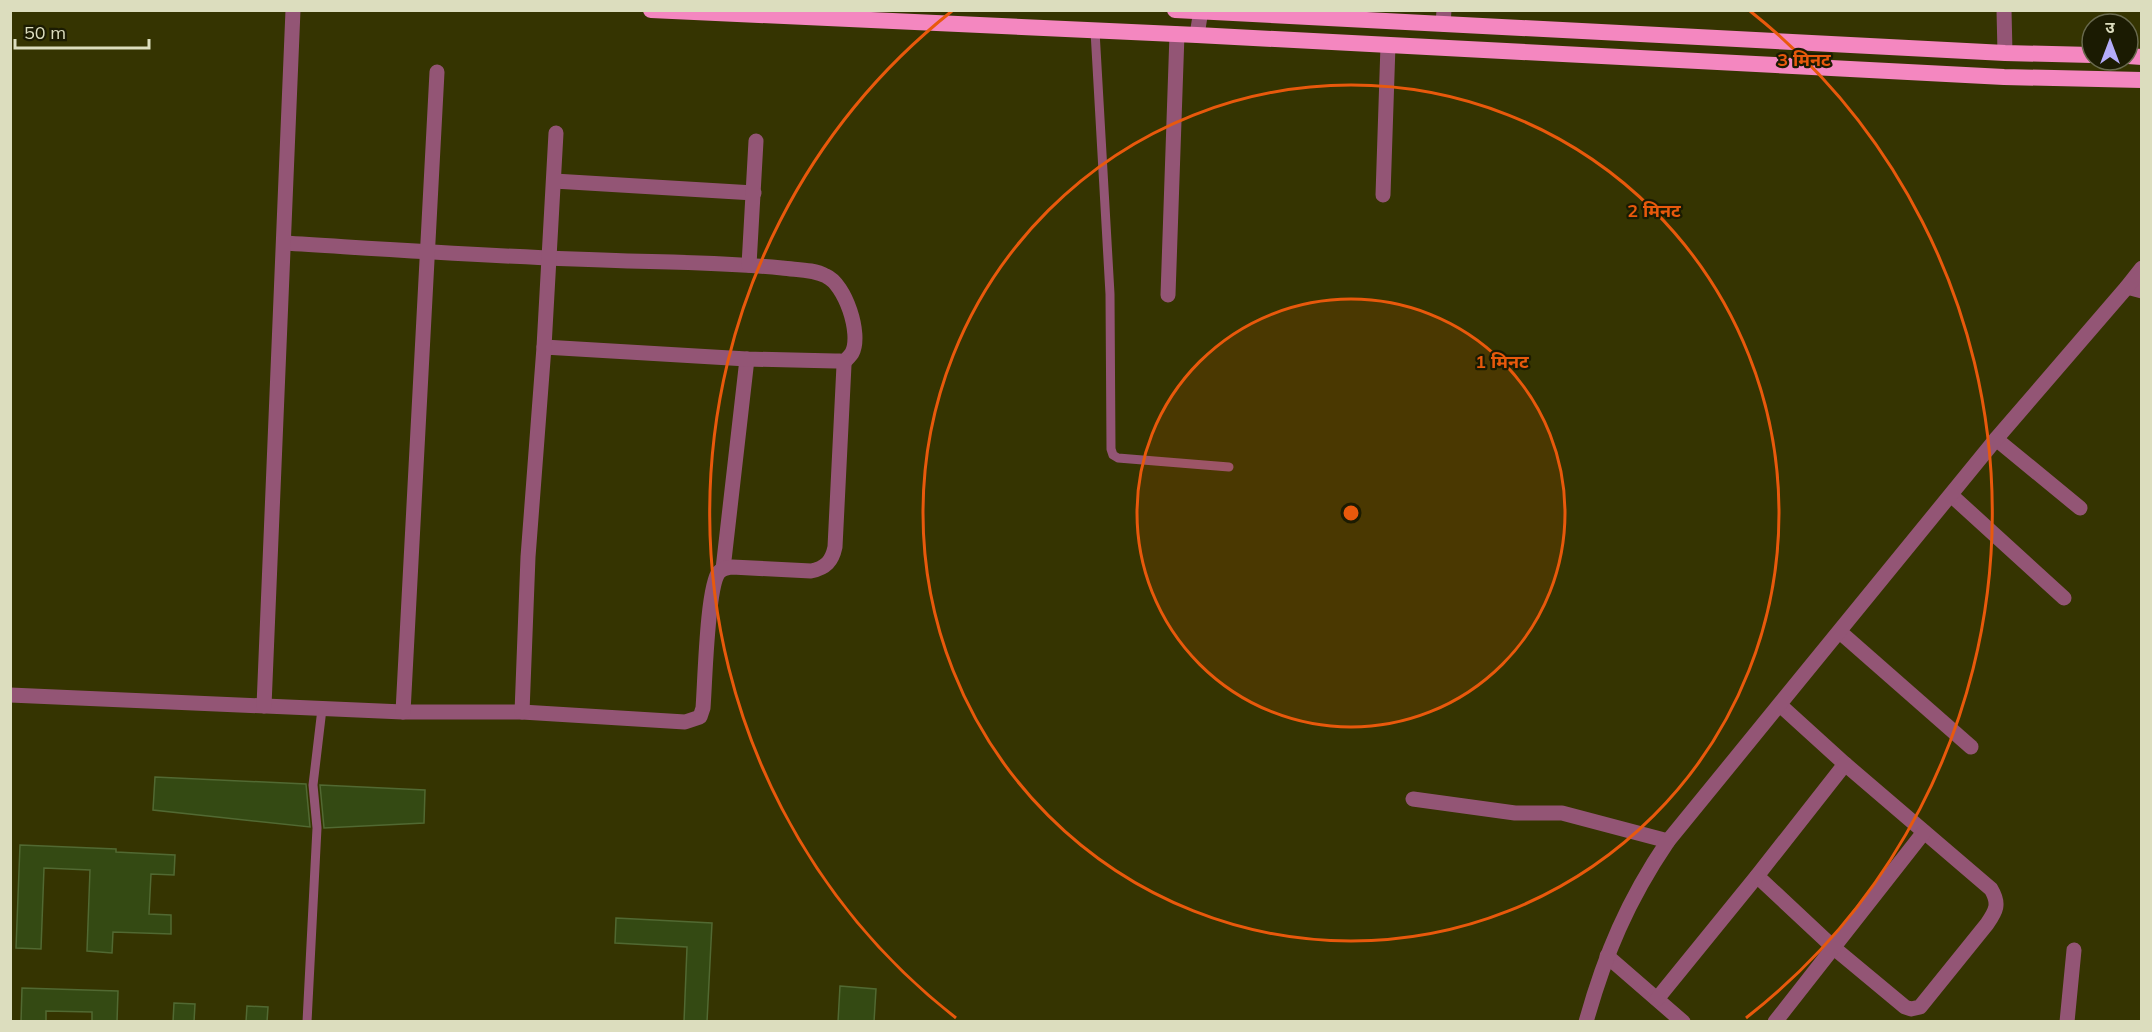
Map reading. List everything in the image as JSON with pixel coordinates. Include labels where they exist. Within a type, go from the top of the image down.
[{"type":"highway","points":[[651,10],[1177,34],[2004,77],[2142,80]]},
{"type":"highway","points":[[1175,10],[1443,17],[2005,53],[2080,56]]},
{"type":"street","points":[[264,706],[292,10]]},
{"type":"street","points":[[2004,10],[2005,53]]},
{"type":"street","points":[[1197,35],[1201,11]]},
{"type":"street","points":[[1168,295],[1177,34]]},
{"type":"street","points":[[1383,195],[1388,45]]},
{"type":"street","points":[[403,712],[437,72]]},
{"type":"street","points":[[522,711],[528,558],[550,259],[556,133]]},
{"type":"street","points":[[749,265],[756,141]]},
{"type":"street","points":[[554,181],[754,194]]},
{"type":"street","points":[[284,243],[550,259],[749,265],[813,271],[829,276],[835,282],[850,309],[854,329],[852,352],[843,363]]},
{"type":"street","points":[[1586,1022],[1621,921],[1649,869],[1668,841],[1996,439],[2134,289],[2142,268]]},
{"type":"street","points":[[544,347],[843,363]]},
{"type":"street","points":[[723,569],[747,359]]},
{"type":"street","points":[[10,695],[403,712],[522,711],[694,721],[700,717],[703,708],[711,598],[718,573],[732,567],[811,570],[823,568],[832,558],[835,547],[845,369],[843,363]]},
{"type":"street","points":[[1996,439],[2080,508]]},
{"type":"street","points":[[1951,495],[2064,598]]},
{"type":"street","points":[[1840,632],[1971,747]]},
{"type":"street","points":[[1757,876],[1834,948],[1905,1007],[1916,1009],[1987,924],[1996,910],[1997,903],[1991,889],[1780,705]]},
{"type":"street","points":[[1657,999],[1845,764]]},
{"type":"street","points":[[1413,800],[1515,813],[1562,813],[1668,841]]},
{"type":"street","points":[[1775,1022],[1924,832]]},
{"type":"street","points":[[2067,1022],[2074,950]]},
{"type":"street","points":[[1607,956],[1683,1022]]},
{"type":"lane","points":[[1095,31],[1110,294],[1111,449],[1113,455],[1118,458],[1229,467]]},
{"type":"lane","points":[[307,1022],[316,828],[313,785],[322,709]]},
{"type":"building","points":[[155,777],[306,784],[310,827],[153,810]]},
{"type":"building","points":[[320,785],[425,790],[424,823],[324,828]]},
{"type":"building","points":[[20,845],[116,849],[116,852],[175,855],[174,875],[151,874],[149,914],[171,915],[171,934],[113,932],[112,953],[87,951],[90,870],[44,868],[41,949],[16,948]]},
{"type":"building","points":[[616,918],[712,923],[707,1022],[684,1022],[687,947],[615,943]]},
{"type":"building","points":[[840,986],[876,989],[874,1022],[838,1022]]},
{"type":"building","points":[[22,988],[118,991],[117,1022],[92,1022],[92,1012],[46,1011],[46,1022],[21,1022]]},
{"type":"building","points":[[174,1003],[195,1004],[194,1022],[173,1022]]},
{"type":"building","points":[[247,1006],[268,1007],[267,1022],[246,1022]]}]
